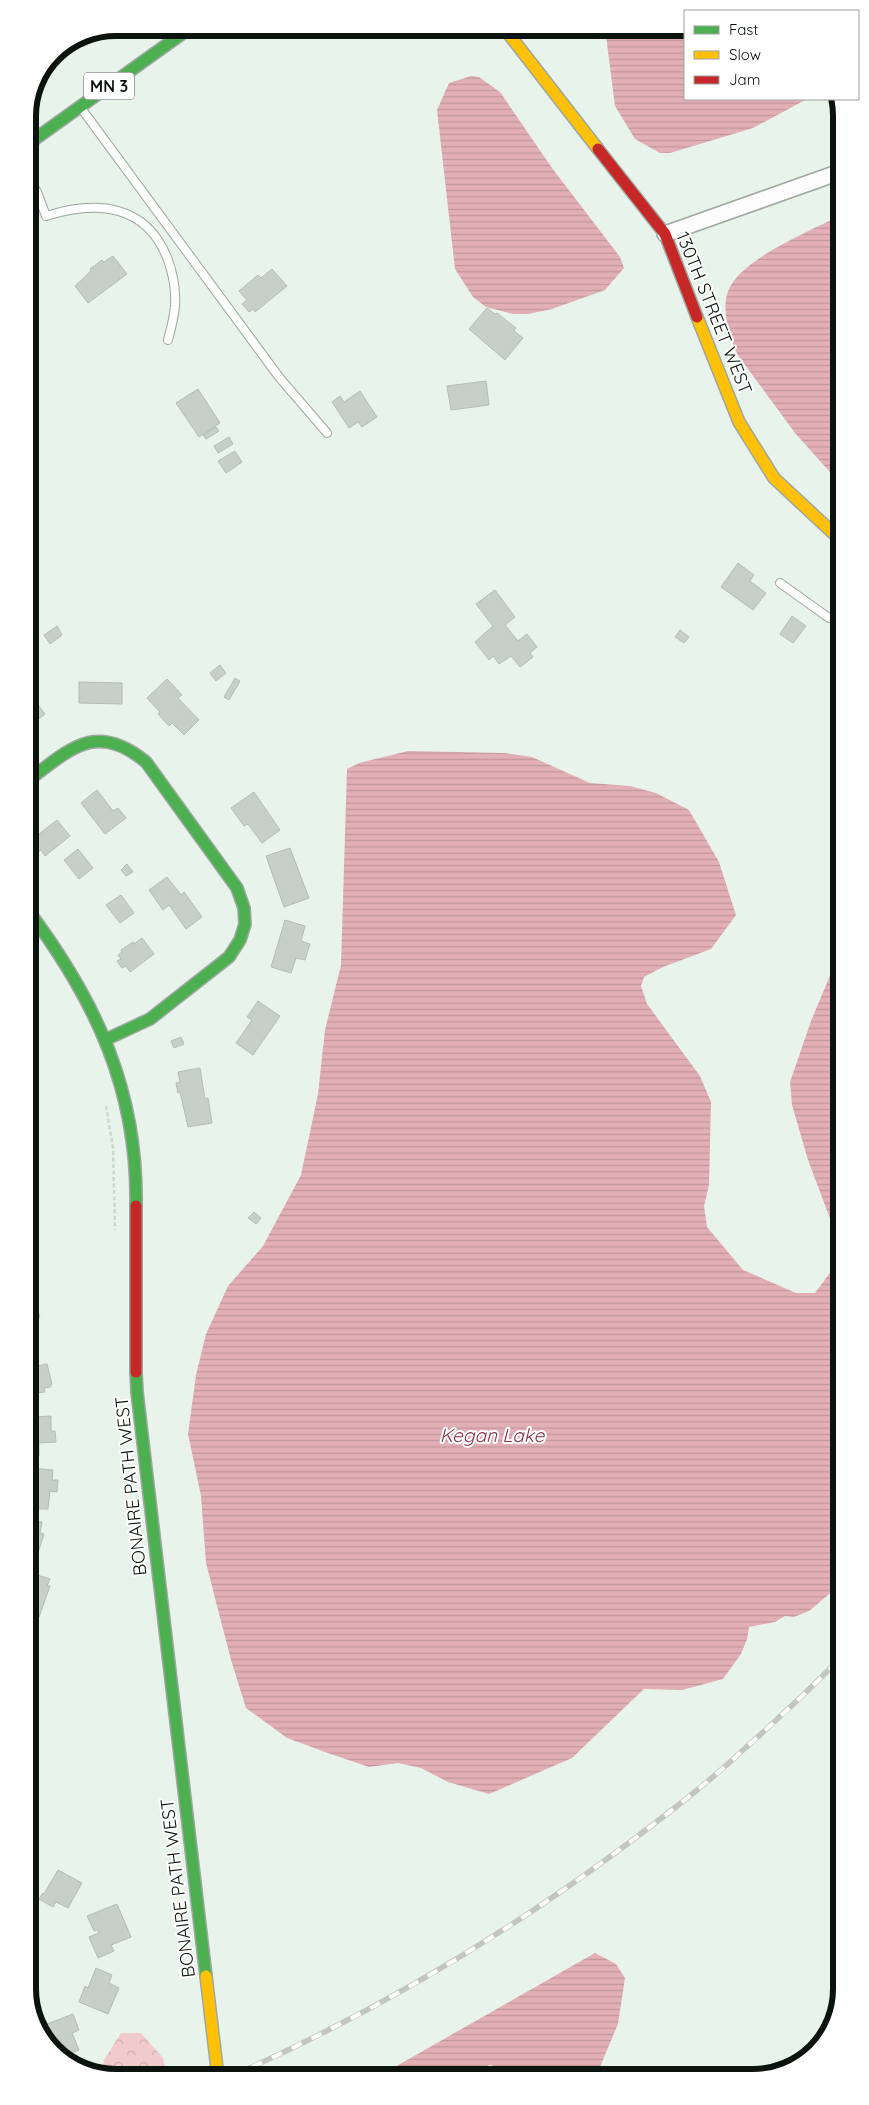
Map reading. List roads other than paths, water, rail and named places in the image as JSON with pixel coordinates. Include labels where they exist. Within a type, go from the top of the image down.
[{"type":"street","name":"MN 3","points":[[36,138],[179,36]]},
{"type":"street","name":"130TH STREET WEST","points":[[510,36],[665,234],[739,422],[774,478],[833,533]]},
{"type":"street","points":[[665,234],[833,174]]},
{"type":"street","points":[[36,775],[65,752],[90,741],[105,740],[119,742],[133,750],[146,762],[237,888],[241,899],[246,924],[239,944],[229,957],[150,1019],[107,1039]]},
{"type":"street","name":"BONAIRE PATH WEST","points":[[36,922],[81,986],[107,1039],[129,1116],[134,1155],[134,1327],[137,1392],[217,2069]]},
{"type":"lane","points":[[80,107],[279,377],[326,433]]},
{"type":"lane","points":[[36,190],[46,216],[70,208],[94,206],[121,211],[135,217],[149,228],[162,245],[172,270],[175,305],[168,340]]},
{"type":"lane","points":[[780,583],[829,618],[833,617]]},
{"type":"water","points":[[606,36],[684,36],[684,100],[805,100],[753,128],[670,153],[660,153],[635,139],[615,106]]},
{"type":"water","points":[[471,76],[479,77],[500,92],[552,168],[620,257],[624,268],[605,290],[552,309],[528,314],[513,314],[486,307],[473,297],[455,269],[437,110],[449,83]]},
{"type":"water","points":[[833,219],[833,475],[795,433],[737,354],[729,331],[726,313],[726,297],[736,278],[761,257]]},
{"type":"water","name":"Kegan Lake","points":[[408,751],[505,753],[532,757],[590,783],[630,786],[656,793],[689,810],[719,862],[736,915],[711,949],[663,967],[644,977],[641,986],[647,1004],[700,1076],[711,1102],[709,1185],[704,1206],[707,1227],[743,1270],[796,1293],[815,1293],[833,1269],[833,1591],[809,1611],[794,1617],[785,1616],[775,1622],[749,1627],[741,1654],[723,1679],[682,1690],[644,1689],[572,1758],[489,1794],[448,1782],[421,1768],[398,1763],[369,1767],[325,1752],[287,1738],[246,1708],[231,1660],[206,1563],[201,1496],[188,1434],[196,1375],[206,1334],[228,1286],[263,1246],[301,1175],[318,1094],[325,1030],[341,965],[347,769],[359,763]]},
{"type":"water","name":"Kegan Lake","points":[[833,968],[833,1226],[808,1160],[792,1105],[790,1082],[811,1021]]},
{"type":"water","points":[[595,1953],[616,1964],[625,1978],[618,2024],[599,2069],[508,2069],[490,2065],[478,2069],[391,2069]]},
{"type":"railway","points":[[247,2069],[337,2026],[389,1998],[489,1939],[587,1874],[703,1786],[780,1717],[833,1666]]}]
